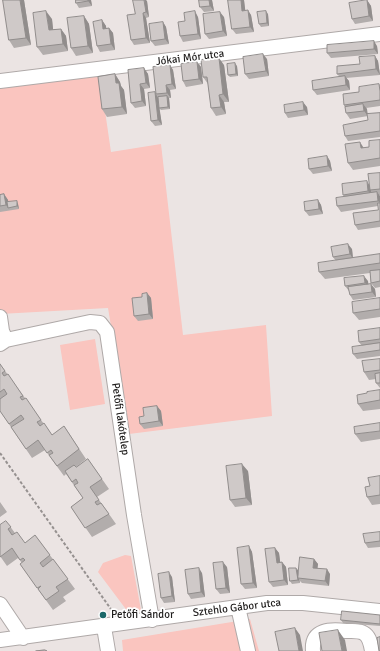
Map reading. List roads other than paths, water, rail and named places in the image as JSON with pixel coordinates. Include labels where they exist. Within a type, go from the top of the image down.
[{"type":"street","name":"Jókai Mór utca","points":[[0,81],[380,34]]},
{"type":"street","points":[[0,317],[3,342]]},
{"type":"street","name":"Petőfi lakótelep","points":[[3,342],[90,322],[100,323],[107,332],[134,515],[152,620]]},
{"type":"street","name":"Sztehlo Gábor utca","points":[[0,640],[104,627],[238,606],[283,602],[380,611]]},
{"type":"street","points":[[0,604],[23,638]]},
{"type":"street","points":[[238,606],[248,651]]},
{"type":"street","points":[[104,627],[108,651]]},
{"type":"street","points":[[313,651],[313,644],[316,636],[330,629],[363,633],[368,638],[372,651]]},
{"type":"place","name":"Petőfi Sándor","points":[[103,615]]}]
